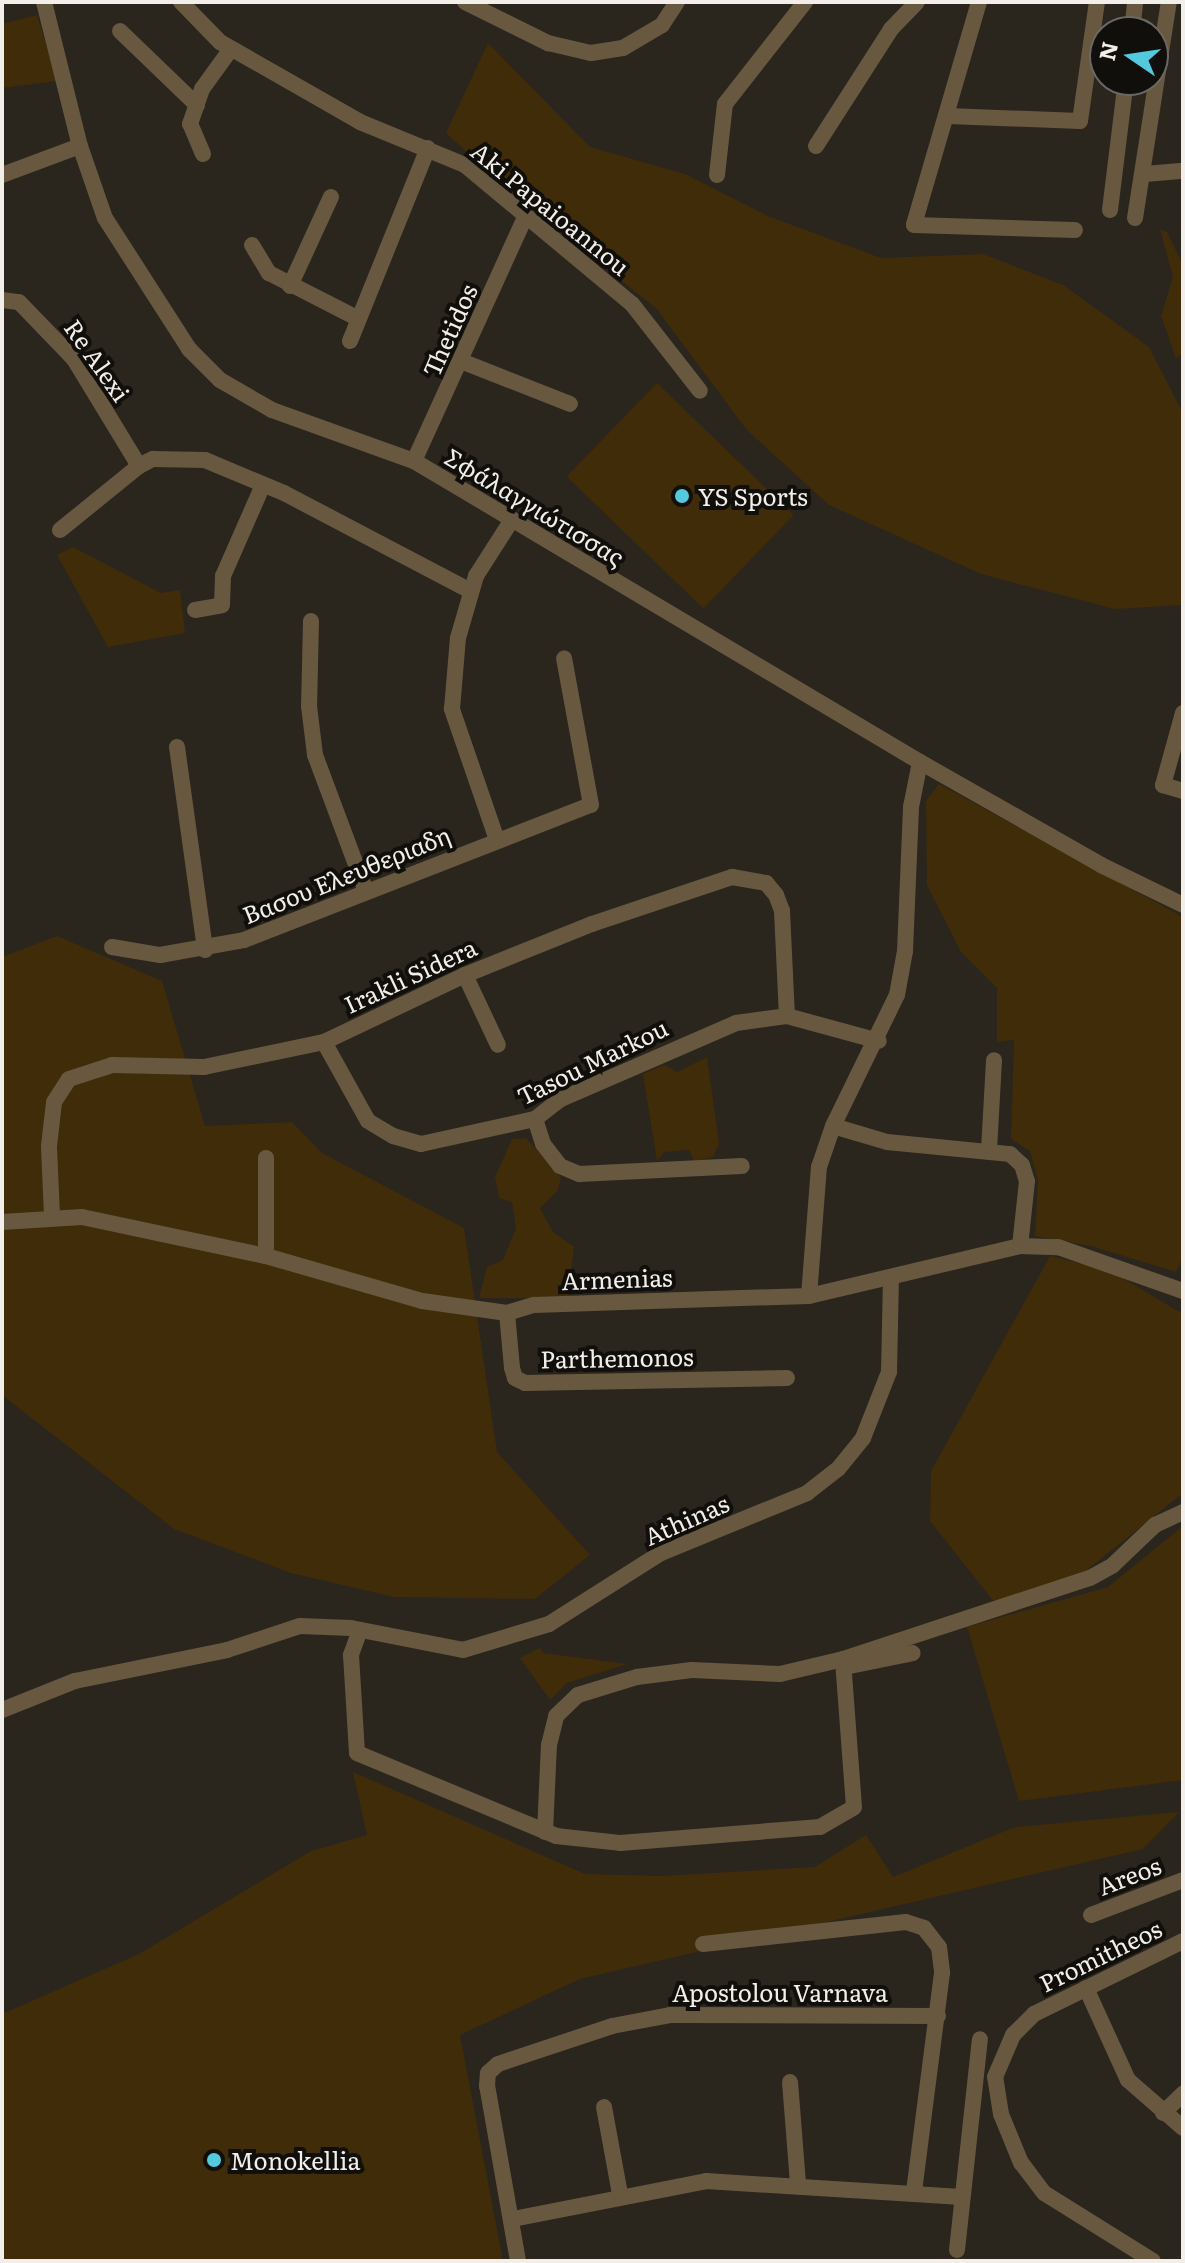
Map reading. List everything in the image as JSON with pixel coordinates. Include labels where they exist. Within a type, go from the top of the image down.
[{"type":"street","name":"Σφάλαγγιώτισσας","points":[[44,2],[80,146],[105,218],[134,270],[189,349],[220,380],[272,410],[414,461],[920,762],[1101,865],[1183,905]]},
{"type":"street","name":"Aki Papaioannou","points":[[181,2],[231,49],[360,122],[465,165],[632,304],[700,391]]},
{"type":"street","points":[[465,2],[548,43],[591,53],[623,48],[662,25],[677,2]]},
{"type":"street","points":[[717,175],[725,104],[805,2]]},
{"type":"street","points":[[816,146],[891,29],[917,2]]},
{"type":"street","points":[[979,2],[914,225],[1075,230]]},
{"type":"street","points":[[948,116],[1080,121],[1097,2]]},
{"type":"street","points":[[1135,218],[1145,174],[1169,2]]},
{"type":"street","points":[[120,31],[197,105]]},
{"type":"street","points":[[203,154],[190,124],[197,105],[231,49]]},
{"type":"street","points":[[1110,210],[1124,96]]},
{"type":"street","points":[[2,175],[80,146]]},
{"type":"street","points":[[350,341],[428,148]]},
{"type":"street","points":[[1145,174],[1183,171]]},
{"type":"street","points":[[290,286],[331,197]]},
{"type":"street","name":"Thetidos","points":[[414,461],[525,217]]},
{"type":"street","points":[[252,245],[269,273],[357,318]]},
{"type":"street","name":"Re Alexi","points":[[2,300],[19,302],[74,359],[139,466]]},
{"type":"street","points":[[461,361],[570,404]]},
{"type":"street","points":[[60,530],[139,466],[153,459],[205,460],[263,485],[471,591]]},
{"type":"street","points":[[195,610],[222,605],[223,576],[263,485]]},
{"type":"street","points":[[497,840],[452,709],[458,638],[471,591],[511,521]]},
{"type":"street","points":[[311,621],[309,706],[315,755],[365,889]]},
{"type":"street","name":"Βασου Ελευθεριαδη","points":[[112,947],[160,955],[205,950],[301,920],[365,889],[591,805],[564,658]]},
{"type":"street","points":[[1183,713],[1163,785],[1183,791]]},
{"type":"street","points":[[177,747],[191,882],[205,950]]},
{"type":"street","points":[[809,1296],[812,1211],[833,1126],[879,1041],[897,995],[905,951],[911,807],[920,762]]},
{"type":"street","name":"Irakli Sidera","points":[[52,1216],[51,1131],[54,1102],[69,1079],[112,1065],[204,1067],[324,1042],[465,975],[592,924],[732,877],[749,876],[766,883],[782,911],[787,1016]]},
{"type":"street","points":[[465,975],[498,1045]]},
{"type":"street","name":"Tasou Markou","points":[[324,1042],[368,1121],[393,1136],[421,1144],[535,1119],[559,1100],[736,1023],[787,1016],[879,1041]]},
{"type":"street","points":[[989,1150],[994,1060]]},
{"type":"street","points":[[535,1119],[543,1144],[560,1166],[579,1174],[742,1166]]},
{"type":"street","points":[[833,1126],[887,1142],[1010,1154],[1022,1165],[1027,1181],[1020,1246]]},
{"type":"street","points":[[266,1158],[266,1256]]},
{"type":"street","name":"Armenias","points":[[2,1222],[52,1216],[114,1223],[266,1256],[422,1301],[507,1313],[534,1305],[809,1296],[1020,1246],[1058,1247],[1182,1288]]},
{"type":"street","name":"Athinas","points":[[2,1710],[75,1681],[227,1650],[267,1633],[325,1625],[463,1650],[524,1636],[661,1553],[807,1493],[838,1469],[863,1438],[880,1400],[892,1342],[891,1278]]},
{"type":"street","name":"Parthemonos","points":[[507,1313],[512,1368],[515,1378],[525,1383],[787,1378]]},
{"type":"street","points":[[844,1663],[1090,1578],[1113,1565],[1155,1525],[1183,1512]]},
{"type":"street","points":[[360,1630],[351,1655],[357,1753],[545,1832],[620,1843],[820,1827],[854,1807],[844,1663]]},
{"type":"street","points":[[545,1832],[549,1745],[556,1716],[578,1695],[637,1677],[692,1670],[780,1674],[913,1653]]},
{"type":"street","name":"Areos","points":[[1091,1915],[1183,1880]]},
{"type":"street","points":[[703,1944],[906,1922],[924,1928],[939,1947],[938,2016],[914,2191]]},
{"type":"street","name":"Promitheos","points":[[995,2077],[1013,2035],[1034,2014],[1183,1941]]},
{"type":"street","points":[[1086,1988],[1128,2080],[1183,2128]]},
{"type":"street","name":"Apostolou Varnava","points":[[518,2261],[513,2219],[487,2086],[488,2073],[498,2064],[612,2026],[670,2015],[938,2016]]},
{"type":"street","points":[[957,2250],[980,2039]]},
{"type":"street","points":[[974,2073],[995,2077],[1001,2114],[1021,2163],[1044,2193],[1153,2261]]},
{"type":"street","points":[[790,2082],[798,2183]]},
{"type":"street","points":[[1163,2113],[1183,2094]]},
{"type":"street","points":[[604,2107],[620,2194]]},
{"type":"street","points":[[513,2219],[620,2194],[706,2181],[798,2183],[961,2197]]},
{"type":"shaded area","points":[[37,15],[57,81],[2,88],[2,24]]},
{"type":"shaded area","points":[[488,43],[590,147],[685,174],[768,216],[881,258],[983,254],[1063,285],[1149,347],[1183,413],[1183,605],[1115,609],[981,574],[829,505],[746,429],[656,308],[528,207],[446,133]]},
{"type":"shaded area","points":[[1160,229],[1167,232],[1183,265],[1183,354],[1176,358],[1161,316],[1173,277]]},
{"type":"shaded area","name":"YS Sports","points":[[657,383],[794,515],[703,608],[567,477]]},
{"type":"shaded area","points":[[73,547],[161,593],[180,590],[185,633],[108,647],[57,555]]},
{"type":"shaded area","points":[[939,784],[1183,917],[1183,1257],[1176,1272],[1091,1246],[1035,1236],[1038,1180],[1030,1151],[1011,1139],[1014,1040],[997,1042],[997,988],[961,952],[927,885],[926,801]]},
{"type":"shaded area","points":[[57,936],[162,981],[205,1126],[292,1122],[322,1153],[464,1228],[497,1452],[590,1555],[535,1599],[394,1597],[291,1573],[174,1529],[2,1395],[2,957]]},
{"type":"shaded area","points":[[707,1057],[719,1143],[713,1157],[694,1161],[689,1150],[664,1152],[657,1161],[643,1074],[664,1065],[677,1072]]},
{"type":"shaded area","points":[[526,1138],[561,1177],[558,1190],[540,1208],[553,1232],[574,1247],[568,1298],[479,1298],[487,1267],[503,1260],[516,1228],[512,1202],[499,1198],[495,1177],[512,1139]]},
{"type":"shaded area","points":[[1050,1256],[1109,1270],[1183,1314],[1183,1493],[1083,1573],[995,1603],[930,1521],[931,1471]]},
{"type":"shaded area","points":[[1183,1526],[1183,1780],[1019,1801],[967,1627],[1108,1587]]},
{"type":"shaded area","points":[[540,1648],[543,1653],[627,1664],[567,1683],[550,1700],[520,1658]]},
{"type":"shaded area","points":[[353,1772],[585,1874],[662,1876],[815,1867],[866,1835],[893,1877],[1015,1827],[1179,1812],[1143,1849],[580,1979],[460,2035],[503,2261],[2,2261],[2,2014],[139,1954],[311,1851],[367,1835]]},
{"type":"place","name":"YS Sports","points":[[682,496]]},
{"type":"place","name":"Monokellia","points":[[214,2160]]}]
